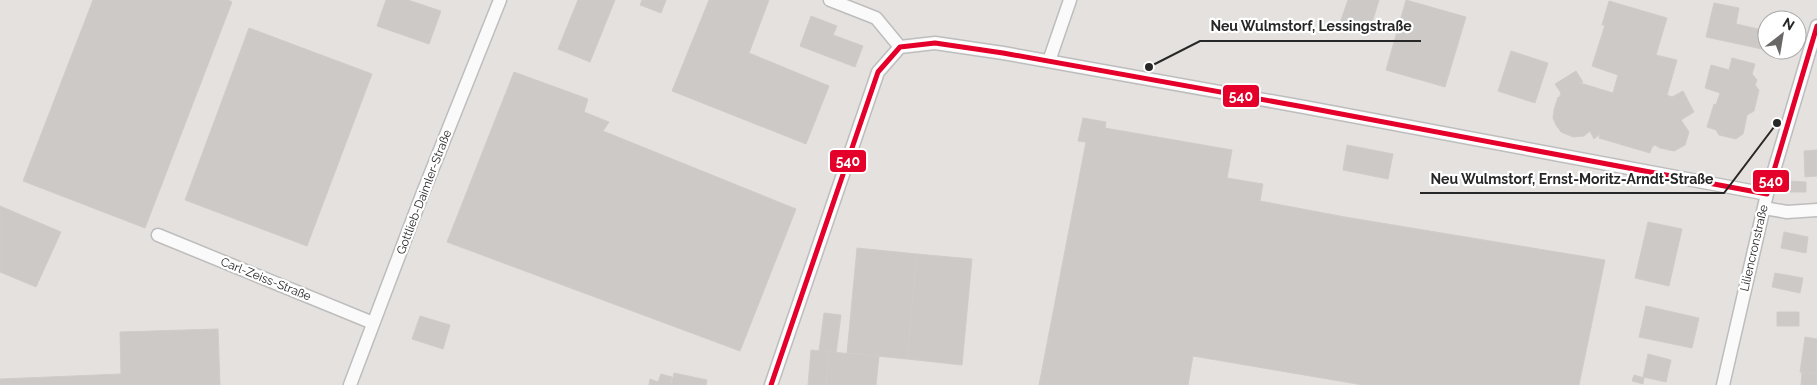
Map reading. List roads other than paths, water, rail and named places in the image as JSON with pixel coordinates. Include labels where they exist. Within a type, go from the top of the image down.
[{"type":"street","name":"Gottlieb-Daimler-Straße","points":[[350,385],[422,195],[500,0]]},
{"type":"street","points":[[830,0],[876,18],[900,47]]},
{"type":"street","points":[[1049,61],[1070,0]]},
{"type":"street","name":"Liliencronstraße","points":[[1723,385],[1767,194],[1817,26]]},
{"type":"street","points":[[771,385],[878,72],[900,47],[935,43],[1049,61],[1767,194]]},
{"type":"street","points":[[1764,208],[1788,212],[1817,210]]},
{"type":"street","name":"Carl-Zeiss-Straße","points":[[158,235],[374,323]]},
{"type":"place","name":"Neu Wulmstorf, Lessingstraße","points":[[1149,67]]},
{"type":"place","name":"Neu Wulmstorf, Ernst-Moritz-Arndt-Straße","points":[[1777,123]]}]
